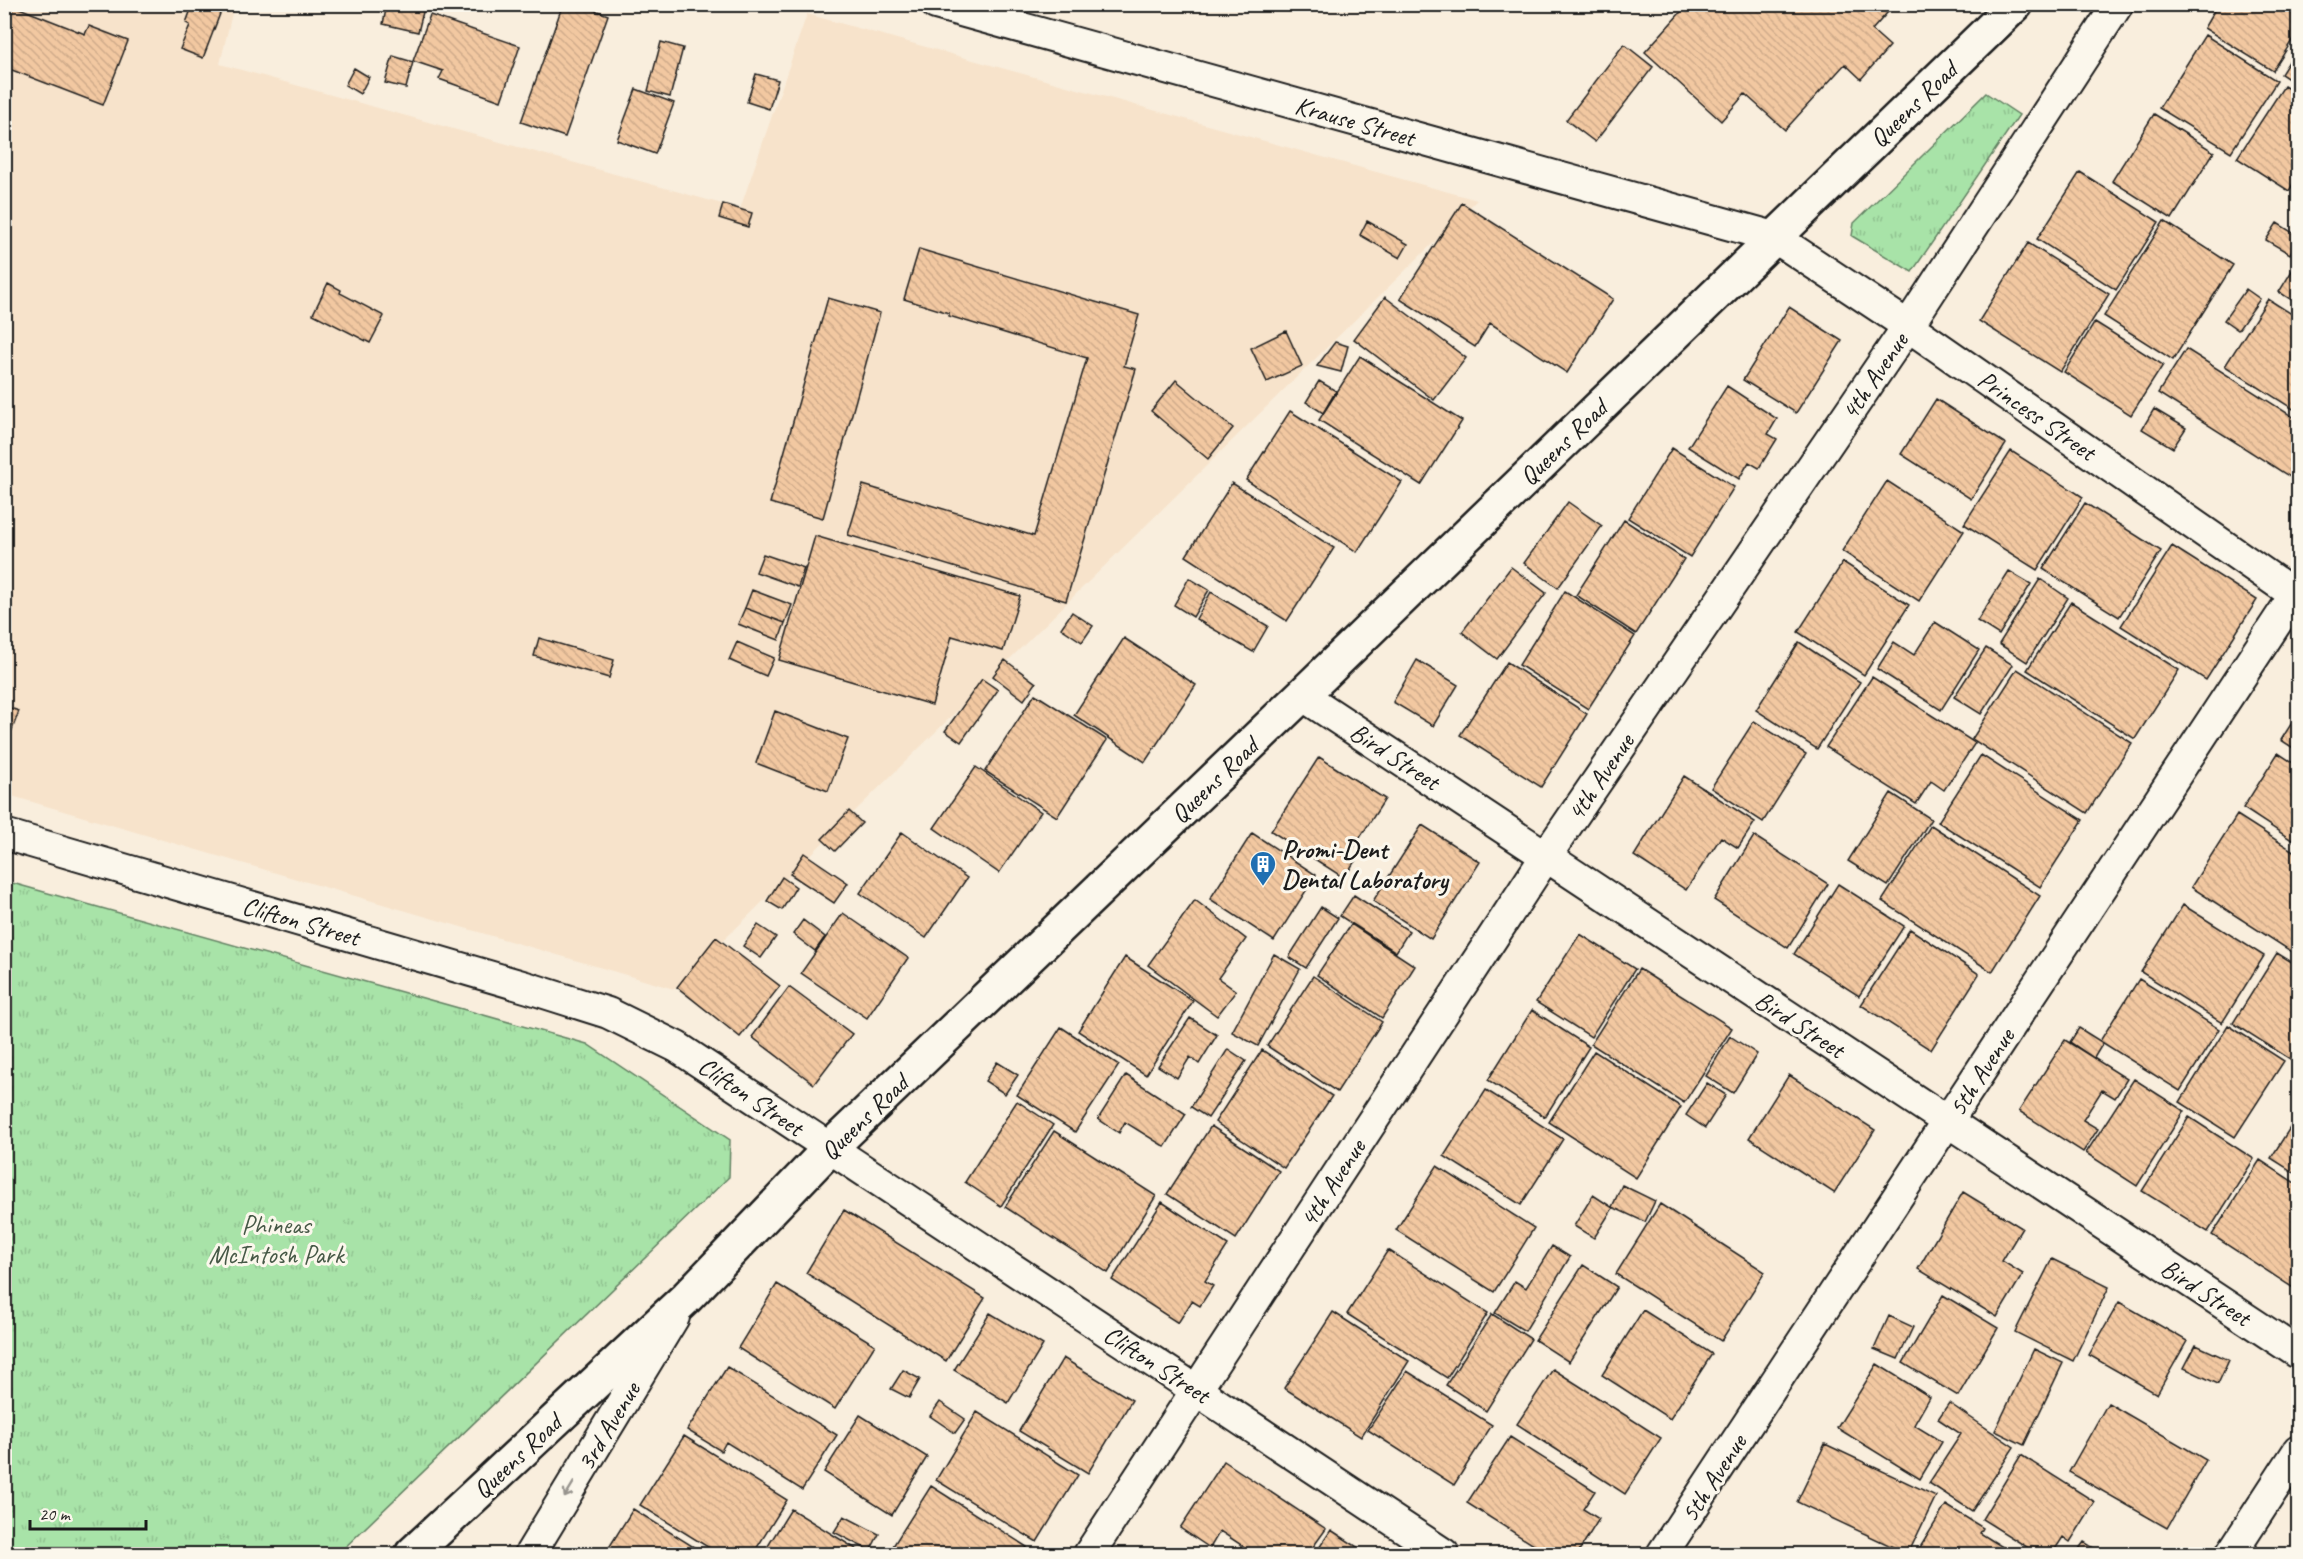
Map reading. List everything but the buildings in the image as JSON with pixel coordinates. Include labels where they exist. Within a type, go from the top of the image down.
[{"type":"street","name":"Krause Street","points":[[936,4],[1774,237]]},
{"type":"street","name":"Queens Road","points":[[412,1554],[687,1297],[830,1148],[2016,4]]},
{"type":"street","name":"4th Avenue","points":[[1089,1554],[1546,856],[1908,326],[2118,4]]},
{"type":"street","name":"Princess Street","points":[[1774,237],[1908,326],[2297,594]]},
{"type":"street","name":"5th Avenue","points":[[1662,1554],[2297,594]]},
{"type":"street","name":"Bird Street","points":[[1302,695],[2298,1353]]},
{"type":"street","name":"Clifton Street","points":[[4,834],[608,1013],[677,1047],[1444,1554]]},
{"type":"street","name":"3rd Avenue","points":[[530,1554],[687,1297]]},
{"type":"street","points":[[2231,1554],[2298,1451]]},
{"type":"shaded area","points":[[4,5],[234,5],[220,64],[740,209],[807,14],[1477,200],[674,989],[5,794]]},
{"type":"green space","points":[[1986,93],[2019,115],[1912,272],[1852,236],[1854,223]]},
{"type":"green space","name":"Phineas McIntosh Park","points":[[5,881],[587,1044],[730,1140],[729,1177],[338,1554],[5,1554]]},
{"type":"place","name":"Promi-Dent Dental Laboratory","points":[[1263,887]]}]
